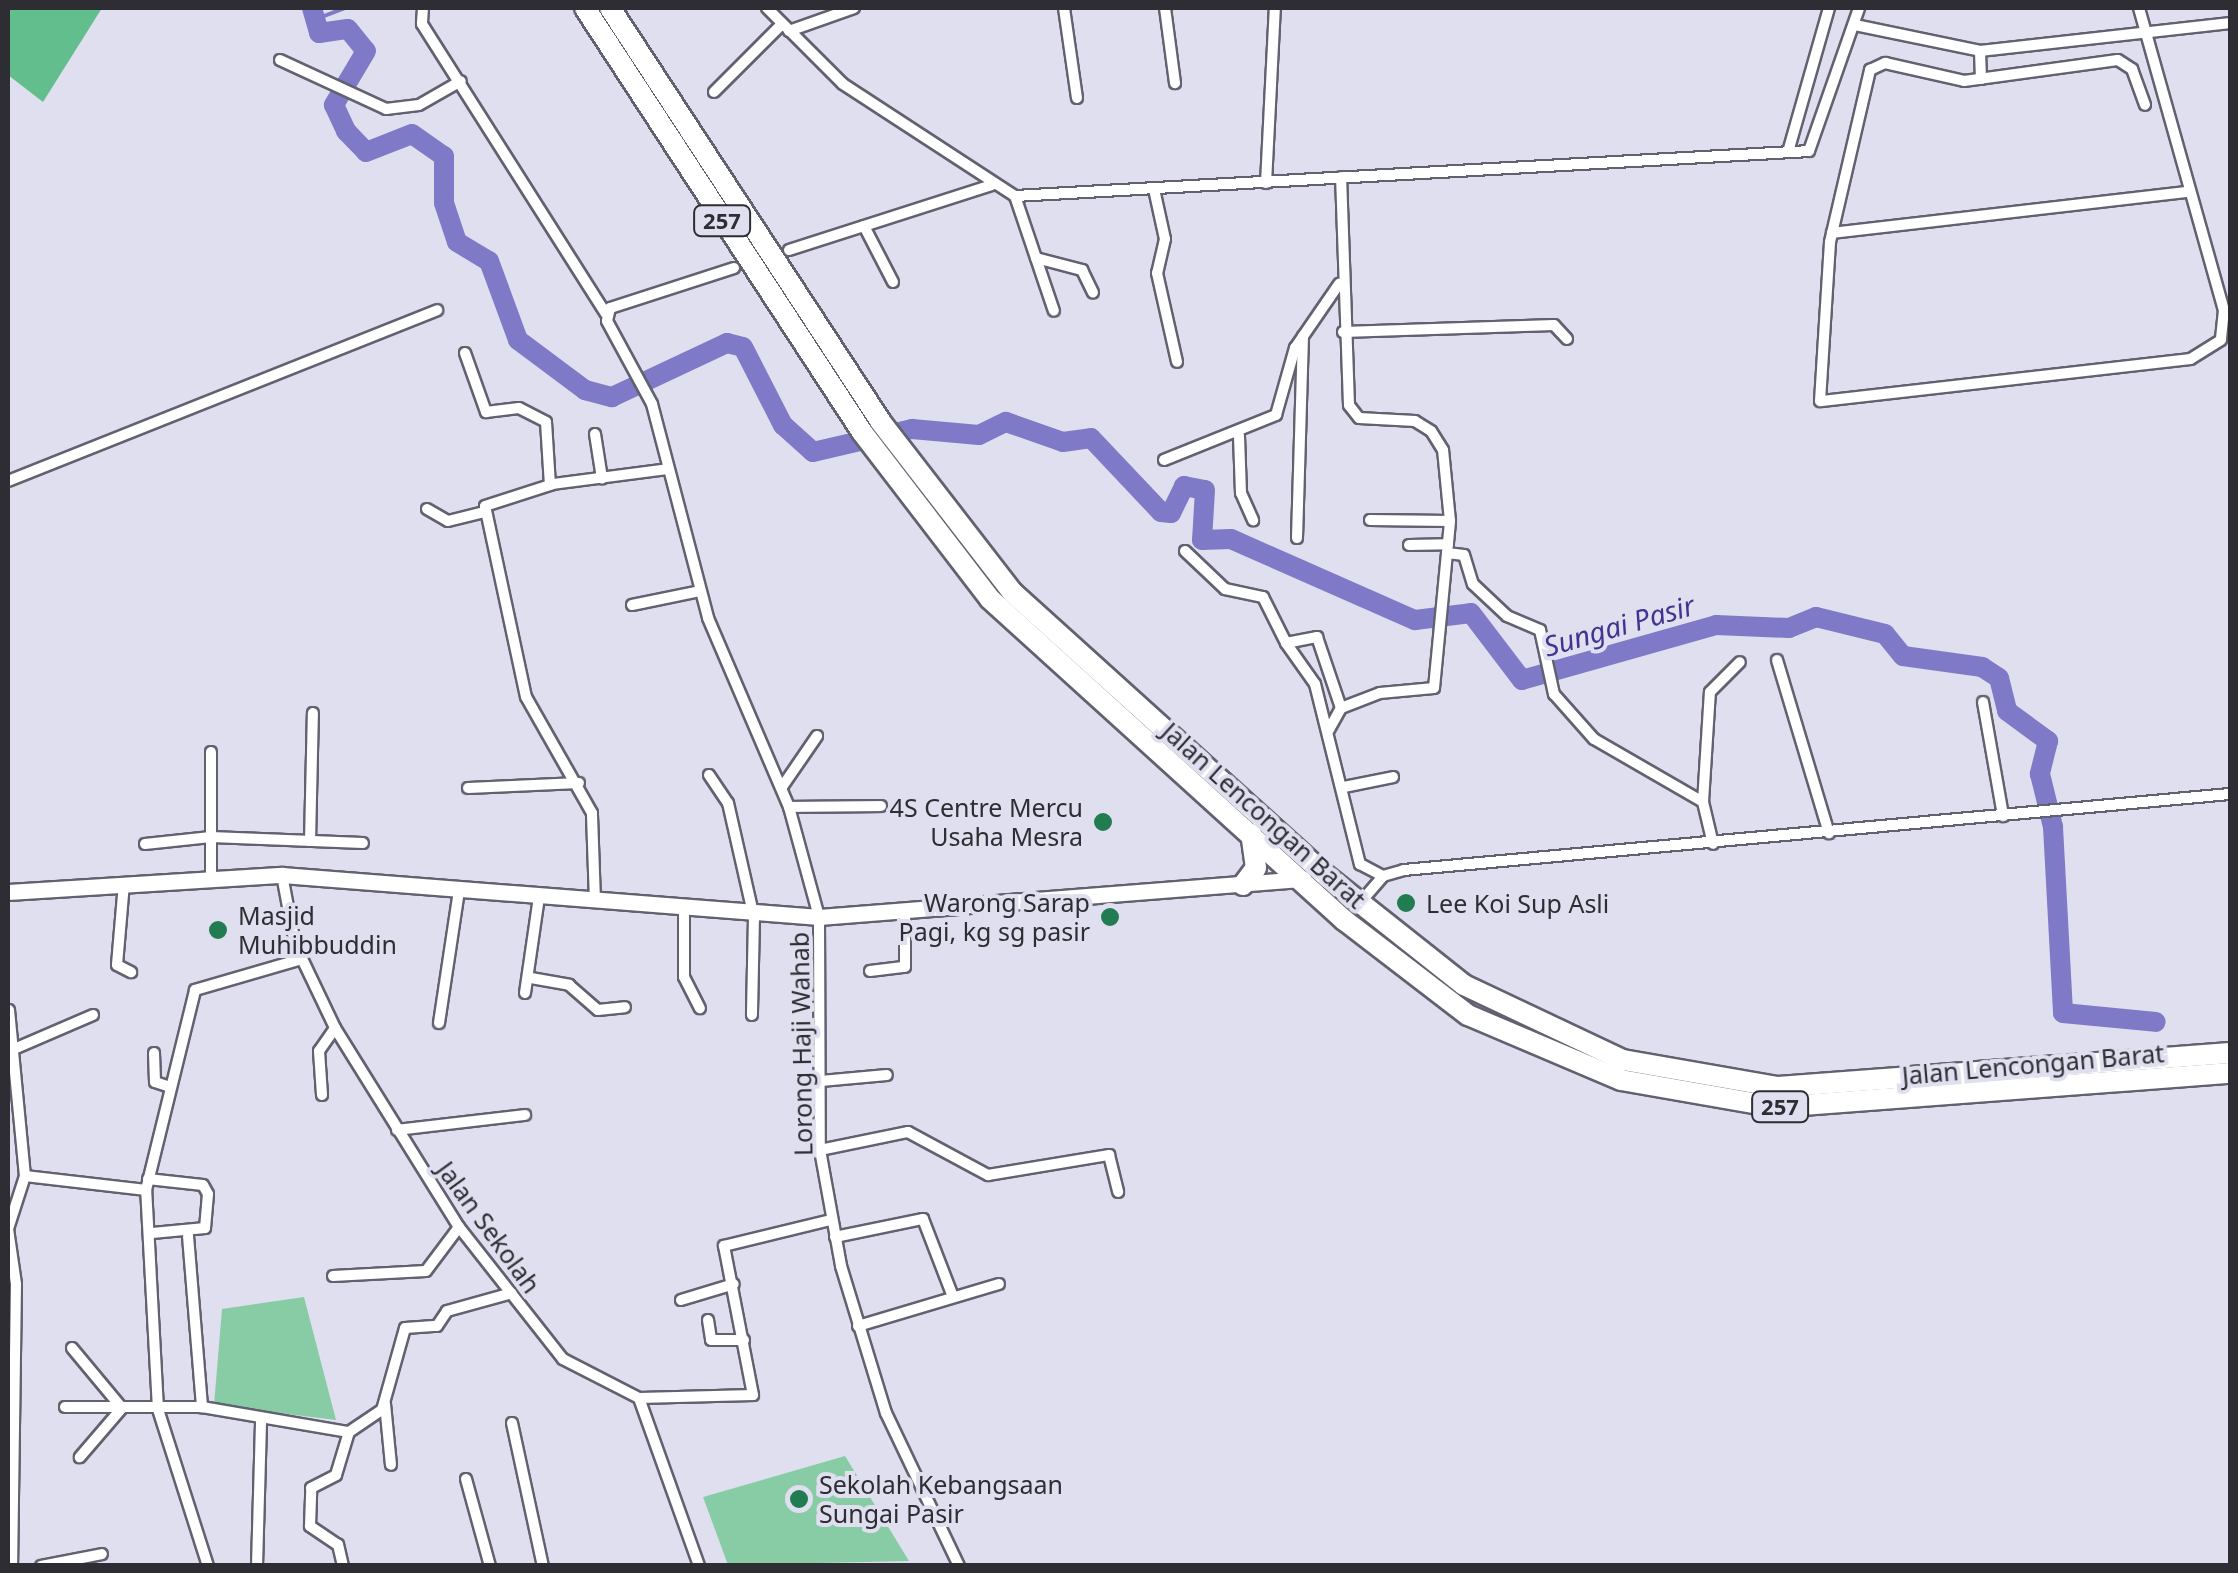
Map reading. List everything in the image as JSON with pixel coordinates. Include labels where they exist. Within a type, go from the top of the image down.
[{"type":"highway","name":"Jalan Lencongan Barat","points":[[585,8],[902,472],[1025,636],[1302,880],[1468,1015],[1544,1054],[1702,1099],[1848,1104],[2230,1073]]},
{"type":"highway","name":"Jalan Lencongan Barat","points":[[610,8],[871,427]]},
{"type":"highway","name":"Jalan Lencongan Barat","points":[[902,472],[1048,628],[1329,878],[1464,985],[1564,1039],[1724,1082],[1850,1085],[2230,1053]]},
{"type":"highway","points":[[1243,885],[1256,868],[1251,834]]},
{"type":"main road","points":[[8,892],[211,875],[282,875],[754,917],[819,917],[905,914],[1329,878]]},
{"type":"street","name":"Lorong Haji Wahab","points":[[424,8],[422,24],[606,314],[640,372],[652,404],[700,591],[782,788],[819,917],[820,1150],[831,1220],[858,1326],[886,1413],[960,1566]]},
{"type":"street","points":[[769,10],[783,8]]},
{"type":"street","points":[[714,92],[786,28],[854,8]]},
{"type":"street","points":[[1064,8],[1077,98]]},
{"type":"street","points":[[1165,8],[1174,83]]},
{"type":"street","points":[[1266,183],[1275,8]]},
{"type":"street","points":[[1788,152],[1829,8]]},
{"type":"street","points":[[769,10],[842,84],[992,185],[1015,196],[1808,151],[1820,137],[1859,8]]},
{"type":"street","points":[[2139,8],[2224,310],[2221,340],[2207,352],[1820,400],[1832,233],[1870,70],[1885,62],[1981,79],[2118,60],[2132,69],[2144,105]]},
{"type":"street","points":[[1855,25],[1980,51],[2230,24]]},
{"type":"street","points":[[1980,51],[1981,79]]},
{"type":"street","points":[[280,60],[359,104],[406,109],[461,81]]},
{"type":"street","points":[[1329,730],[1341,708],[1380,693],[1434,688],[1450,521],[1443,450],[1431,431],[1351,410],[1342,332],[1341,178]]},
{"type":"street","points":[[789,250],[992,185]]},
{"type":"street","points":[[1154,189],[1165,239],[1157,273],[1177,362]]},
{"type":"street","points":[[1832,233],[2188,192]]},
{"type":"street","points":[[1015,196],[1054,310]]},
{"type":"street","points":[[864,226],[893,282]]},
{"type":"street","points":[[1036,258],[1082,270],[1093,293]]},
{"type":"street","points":[[606,314],[734,268]]},
{"type":"street","points":[[1164,460],[1238,436],[1282,406],[1304,336],[1340,283]]},
{"type":"street","points":[[8,481],[436,310]]},
{"type":"street","points":[[1342,332],[1554,326],[1567,339]]},
{"type":"street","points":[[1297,538],[1304,336]]},
{"type":"street","points":[[465,353],[486,412],[519,408],[546,422],[550,485]]},
{"type":"street","points":[[595,434],[602,478]]},
{"type":"street","points":[[1238,436],[1241,493],[1254,520]]},
{"type":"street","points":[[427,509],[448,521],[484,512],[550,485],[668,469]]},
{"type":"street","points":[[484,512],[523,687],[579,784],[594,824],[595,902]]},
{"type":"street","points":[[1370,520],[1450,521]]},
{"type":"street","points":[[1409,545],[1448,549],[1464,555],[1473,584],[1506,616],[1540,630],[1551,682],[1594,740],[1703,802]]},
{"type":"street","points":[[1185,551],[1224,589],[1263,597],[1286,642],[1311,674],[1344,787],[1360,864],[1382,876],[2230,794]]},
{"type":"street","points":[[632,605],[700,591]]},
{"type":"street","points":[[1286,642],[1318,637],[1341,708]]},
{"type":"street","points":[[1777,660],[1829,833]]},
{"type":"street","points":[[1713,844],[1703,802],[1710,692],[1740,662]]},
{"type":"street","points":[[1984,702],[2003,816]]},
{"type":"street","points":[[310,842],[314,713]]},
{"type":"street","points":[[782,788],[818,736]]},
{"type":"street","points":[[211,752],[211,875]]},
{"type":"street","points":[[709,775],[728,803],[754,917],[752,1015]]},
{"type":"street","points":[[1344,787],[1393,778]]},
{"type":"street","points":[[468,788],[579,784]]},
{"type":"street","points":[[788,807],[881,806]]},
{"type":"street","points":[[145,844],[211,836],[362,842]]},
{"type":"street","name":"Jalan Sekolah","points":[[282,875],[302,958],[335,1028],[459,1226],[582,1374],[639,1398]]},
{"type":"street","points":[[1360,904],[1382,876]]},
{"type":"street","points":[[124,882],[117,965],[131,972]]},
{"type":"street","points":[[439,1022],[458,890]]},
{"type":"street","points":[[526,993],[539,897]]},
{"type":"street","points":[[684,911],[684,977],[700,1008]]},
{"type":"street","points":[[870,971],[905,967],[905,914]]},
{"type":"street","points":[[208,1566],[158,1409],[147,1184],[195,990],[302,958]]},
{"type":"street","points":[[530,978],[569,985],[598,1010],[625,1007]]},
{"type":"street","points":[[9,1010],[25,1176],[8,1206],[12,1566]]},
{"type":"street","points":[[14,1049],[94,1015]]},
{"type":"street","points":[[322,1095],[319,1051],[335,1028]]},
{"type":"street","points":[[154,1053],[154,1082],[170,1087]]},
{"type":"street","points":[[821,1081],[887,1075]]},
{"type":"street","points":[[397,1130],[525,1115]]},
{"type":"street","points":[[8,1122],[21,1122]]},
{"type":"street","points":[[820,1150],[908,1132],[988,1175],[1110,1154],[1118,1192]]},
{"type":"street","points":[[25,1176],[206,1188],[205,1228],[188,1236],[152,1233]]},
{"type":"street","points":[[835,1238],[923,1219],[952,1294]]},
{"type":"street","points":[[699,1566],[639,1398],[751,1396],[727,1242],[831,1220]]},
{"type":"street","points":[[333,1276],[426,1271],[459,1226]]},
{"type":"street","points":[[188,1236],[202,1407]]},
{"type":"street","points":[[681,1300],[734,1284]]},
{"type":"street","points":[[858,1326],[952,1294],[999,1284]]},
{"type":"street","points":[[390,1465],[384,1404],[405,1328],[437,1326],[447,1311],[512,1294]]},
{"type":"street","points":[[708,1320],[711,1340],[744,1340]]},
{"type":"street","points":[[72,1348],[122,1408]]},
{"type":"street","points":[[344,1566],[338,1545],[310,1526],[311,1488],[338,1472],[349,1432],[384,1404]]},
{"type":"street","points":[[65,1406],[202,1407],[349,1432]]},
{"type":"street","points":[[80,1458],[122,1408]]},
{"type":"street","points":[[257,1566],[260,1419]]},
{"type":"street","points":[[512,1423],[544,1566]]},
{"type":"street","points":[[466,1479],[490,1566]]},
{"type":"street","points":[[41,1566],[102,1554]]},
{"type":"green space","points":[[8,8],[102,8],[43,102],[8,75]]},
{"type":"green space","points":[[304,1297],[336,1420],[214,1405],[222,1309]]},
{"type":"green space","points":[[845,1456],[909,1561],[728,1565],[703,1497]]},
{"type":"waterway","name":"Sungai Pasir","points":[[312,8],[319,33],[348,29],[366,51],[334,105],[346,131],[366,152],[412,134],[444,156],[444,203],[457,242],[489,261],[518,340],[585,390],[612,397],[727,343],[743,347],[783,425],[813,452],[912,429],[979,435],[1006,422],[1063,442],[1091,438],[1161,512],[1171,513],[1184,486],[1205,490],[1202,540],[1231,539],[1415,620],[1471,613],[1522,680],[1716,625],[1789,628],[1816,617],[1885,634],[1903,656],[1982,667],[1999,678],[2007,711],[2048,741],[2040,774],[2053,827],[2063,1013],[2156,1022]]},
{"type":"waterway","points":[[311,21],[345,8]]},
{"type":"place","name":"4S Centre Mercu Usaha Mesra","points":[[1103,822]]},
{"type":"place","name":"Lee Koi Sup Asli","points":[[1406,903]]},
{"type":"place","name":"Warong Sarap Pagi, kg sg pasir","points":[[1110,917]]},
{"type":"place","name":"Masjid Muhibbuddin","points":[[218,930]]},
{"type":"place","name":"Sekolah Kebangsaan Sungai Pasir","points":[[799,1499]]}]
